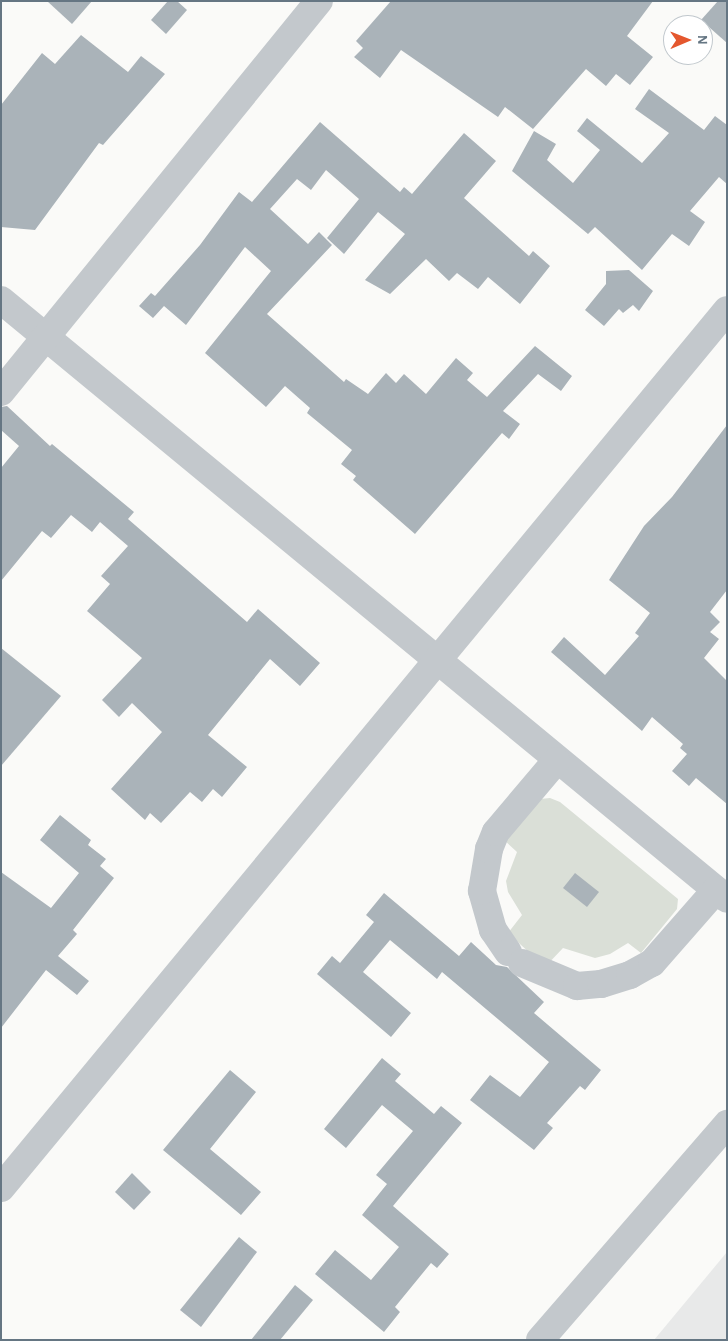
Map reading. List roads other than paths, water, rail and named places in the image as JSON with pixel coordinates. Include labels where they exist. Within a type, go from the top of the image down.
[{"type":"street","points":[[1,392],[319,1]]},
{"type":"street","points":[[1,300],[437,664],[721,895],[652,963],[630,975],[601,984],[577,986],[515,957],[493,930],[482,891],[489,849],[496,832],[556,761]]},
{"type":"street","points":[[1,1188],[437,664],[727,310]]},
{"type":"street","points":[[540,1340],[727,1124]]}]
